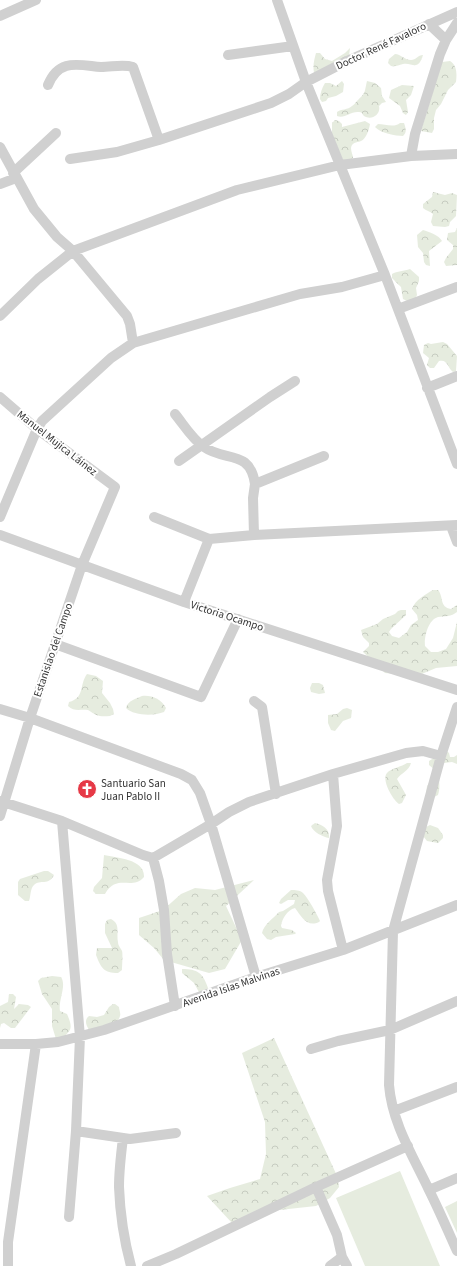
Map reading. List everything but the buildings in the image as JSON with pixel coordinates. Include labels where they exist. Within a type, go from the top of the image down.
[{"type":"street","points":[[0,16],[36,0]]},
{"type":"street","points":[[277,0],[306,82],[385,275],[457,464]]},
{"type":"street","name":"Doctor René Favaloro","points":[[70,159],[117,152],[159,140],[271,103],[289,94],[306,82],[371,49],[457,12]]},
{"type":"street","points":[[411,156],[415,134],[446,40],[457,23]]},
{"type":"street","points":[[429,24],[446,40]]},
{"type":"street","points":[[228,55],[293,46]]},
{"type":"street","points":[[48,85],[52,75],[63,67],[74,64],[102,67],[128,65],[133,67],[159,140]]},
{"type":"street","points":[[0,184],[14,175],[56,133]]},
{"type":"street","points":[[0,147],[34,209],[57,237],[73,251],[127,316],[133,343]]},
{"type":"street","points":[[0,316],[38,279],[73,251],[237,190],[340,165],[411,156],[457,154]]},
{"type":"street","points":[[0,517],[37,429],[47,415],[111,358],[133,343],[300,294],[342,287],[385,275]]},
{"type":"street","points":[[398,309],[457,287]]},
{"type":"street","points":[[427,388],[457,376]]},
{"type":"street","points":[[179,461],[295,381]]},
{"type":"street","name":"Manuel Mujica Láinez","points":[[0,397],[37,429],[115,487]]},
{"type":"street","points":[[175,414],[201,445],[216,452],[242,460],[250,467],[254,475],[254,535]]},
{"type":"street","points":[[254,484],[324,456]]},
{"type":"street","name":"Estanislao del Campo","points":[[0,816],[2,802],[82,564],[115,487]]},
{"type":"street","points":[[154,517],[209,539],[254,535],[454,526],[457,542]]},
{"type":"street","name":"Victoria Ocampo","points":[[0,535],[184,602],[457,690]]},
{"type":"street","points":[[184,602],[209,539]]},
{"type":"street","points":[[55,644],[201,697],[238,619]]},
{"type":"street","points":[[254,701],[262,707],[276,794]]},
{"type":"street","points":[[457,707],[441,756],[393,931],[389,1085],[390,1098],[394,1111],[408,1146],[457,1251]]},
{"type":"street","points":[[0,709],[30,718],[181,774],[192,780],[200,793],[211,824],[256,977]]},
{"type":"street","points":[[2,802],[62,821],[142,855],[153,858],[211,824],[228,812],[248,802],[333,774],[406,753],[423,751],[441,756]]},
{"type":"street","points":[[333,774],[337,826],[327,880],[328,891],[343,950]]},
{"type":"street","points":[[62,821],[80,1037],[76,1131],[69,1217]]},
{"type":"street","points":[[153,858],[164,910],[167,954],[175,1006]]},
{"type":"street","name":"Avenida Islas Malvinas","points":[[0,1044],[36,1044],[58,1042],[80,1037],[175,1006],[256,977],[343,950],[457,905]]},
{"type":"street","points":[[311,1049],[338,1041],[390,1030],[457,1001]]},
{"type":"street","points":[[8,1266],[8,1242],[36,1044]]},
{"type":"street","points":[[394,1111],[457,1087]]},
{"type":"street","points":[[76,1131],[130,1139],[176,1133]]},
{"type":"street","points":[[122,1138],[119,1186],[121,1216],[126,1250],[131,1266]]},
{"type":"street","points":[[147,1266],[176,1254],[316,1187],[408,1146]]},
{"type":"street","points":[[429,1190],[457,1178]]},
{"type":"street","points":[[316,1187],[337,1235],[344,1262],[330,1266]]},
{"type":"green space","points":[[350,48],[349,56],[315,76],[313,67],[316,53],[320,53],[325,59],[332,61]]},
{"type":"green space","points":[[395,54],[411,60],[423,55],[417,65],[403,64],[391,66],[388,63],[389,59]]},
{"type":"green space","points":[[450,61],[455,67],[456,82],[448,90],[441,104],[436,110],[434,129],[432,133],[421,131],[442,62]]},
{"type":"green space","points":[[342,81],[344,84],[343,92],[322,102],[320,95],[325,83],[330,83],[336,86]]},
{"type":"green space","points":[[367,81],[375,83],[381,88],[382,96],[386,102],[379,106],[379,112],[370,118],[359,112],[340,117],[337,116],[337,112],[354,105],[362,96],[365,91]]},
{"type":"green space","points":[[402,85],[414,86],[411,95],[406,100],[408,112],[406,115],[403,113],[400,106],[389,98],[391,90]]},
{"type":"green space","points":[[335,120],[342,124],[342,127],[365,121],[370,124],[364,138],[352,145],[351,148],[353,158],[350,160],[343,160],[332,134],[332,123]]},
{"type":"green space","points":[[404,123],[405,127],[406,132],[403,136],[392,135],[375,127],[378,124],[392,126]]},
{"type":"green space","points":[[433,192],[445,195],[452,193],[457,195],[456,216],[450,222],[449,226],[433,226],[431,222],[433,214],[423,208],[423,204],[432,197]]},
{"type":"green space","points":[[457,228],[457,265],[446,266],[444,262],[453,249],[453,245],[447,240],[448,233],[455,232]]},
{"type":"green space","points":[[423,230],[436,235],[442,241],[429,251],[430,266],[426,265],[424,262],[423,253],[418,247],[417,235]]},
{"type":"green space","points":[[410,269],[419,277],[419,281],[416,288],[417,295],[415,299],[407,301],[403,299],[401,287],[392,278],[392,274]]},
{"type":"green space","points":[[443,342],[447,344],[457,356],[456,371],[453,372],[444,361],[439,361],[434,368],[430,368],[427,365],[429,358],[423,353],[424,345],[428,343]]},
{"type":"green space","points":[[433,590],[438,590],[443,604],[447,608],[451,609],[457,605],[457,612],[450,616],[438,617],[429,625],[425,638],[425,646],[431,652],[438,652],[446,649],[453,638],[457,622],[457,666],[436,668],[417,676],[385,673],[363,652],[369,646],[369,643],[363,637],[361,630],[377,624],[398,611],[406,610],[406,615],[389,632],[392,636],[399,638],[418,620],[417,615],[412,609],[413,606],[421,598]]},
{"type":"green space","points":[[87,674],[96,676],[103,681],[102,693],[110,703],[114,714],[110,716],[101,716],[88,710],[75,710],[68,706],[69,702],[74,700],[80,694]]},
{"type":"green space","points":[[312,683],[319,683],[323,685],[325,693],[319,694],[311,692],[310,688]]},
{"type":"green space","points":[[142,696],[149,696],[159,700],[166,708],[164,712],[155,714],[139,714],[126,708],[130,701]]},
{"type":"green space","points":[[347,708],[352,710],[351,718],[343,721],[335,731],[331,730],[328,723],[328,715],[337,714],[343,709]]},
{"type":"green space","points":[[446,750],[450,757],[457,755],[457,764],[452,762],[444,763],[441,767],[439,775],[439,791],[438,795],[434,797],[426,794],[427,786],[435,770],[429,765],[429,761]]},
{"type":"green space","points":[[407,763],[411,763],[409,768],[397,779],[406,795],[402,803],[399,804],[388,790],[386,776],[389,771]]},
{"type":"green space","points":[[315,823],[321,825],[327,830],[329,838],[314,830],[311,826]]},
{"type":"green space","points":[[430,825],[438,828],[443,835],[443,838],[438,843],[427,841],[423,836],[426,827]]},
{"type":"green space","points":[[104,855],[129,860],[135,863],[140,866],[144,877],[135,883],[114,884],[105,894],[96,894],[93,891],[94,887],[102,878]]},
{"type":"green space","points":[[48,871],[54,875],[50,880],[36,883],[31,890],[29,901],[25,901],[18,895],[18,882],[20,879]]},
{"type":"green space","points":[[254,880],[226,906],[242,940],[225,969],[209,973],[164,960],[154,948],[139,935],[139,918],[163,910],[181,894],[195,888],[215,890]]},
{"type":"green space","points":[[291,890],[303,893],[320,921],[315,923],[308,922],[302,918],[295,908],[292,909],[285,915],[281,926],[282,928],[292,930],[296,933],[276,937],[271,940],[267,939],[262,933],[267,924],[279,912],[294,904],[295,900],[288,900],[281,904],[279,903],[281,899]]},
{"type":"green space","points":[[111,919],[116,923],[118,929],[118,943],[122,950],[122,970],[118,973],[106,971],[96,955],[97,948],[112,948],[105,933],[105,924],[107,920]]},
{"type":"green space","points":[[182,969],[196,971],[202,975],[208,988],[207,991],[200,994],[194,983],[182,973]]},
{"type":"green space","points":[[52,976],[61,977],[63,981],[60,1011],[67,1014],[71,1026],[69,1031],[61,1039],[56,1039],[52,1026],[52,1009],[42,994],[38,981],[41,978]]},
{"type":"green space","points":[[9,994],[13,994],[16,997],[14,1009],[19,1004],[28,1005],[31,1007],[15,1028],[11,1028],[4,1023],[1,1024],[0,1028],[0,1006],[8,1002]]},
{"type":"green space","points":[[113,1004],[119,1007],[120,1015],[118,1019],[107,1026],[89,1030],[86,1019],[89,1016],[97,1017],[104,1015]]},
{"type":"green space","points":[[274,1038],[338,1178],[339,1187],[330,1198],[316,1206],[251,1213],[232,1223],[207,1196],[260,1179],[266,1154],[265,1122],[242,1053]]},
{"type":"green space","points":[[400,1171],[440,1266],[365,1266],[336,1198]]},
{"type":"green space","points":[[457,1201],[457,1233],[445,1207]]},
{"type":"place","name":"Santuario San Juan Pablo II","points":[[87,789]]}]
